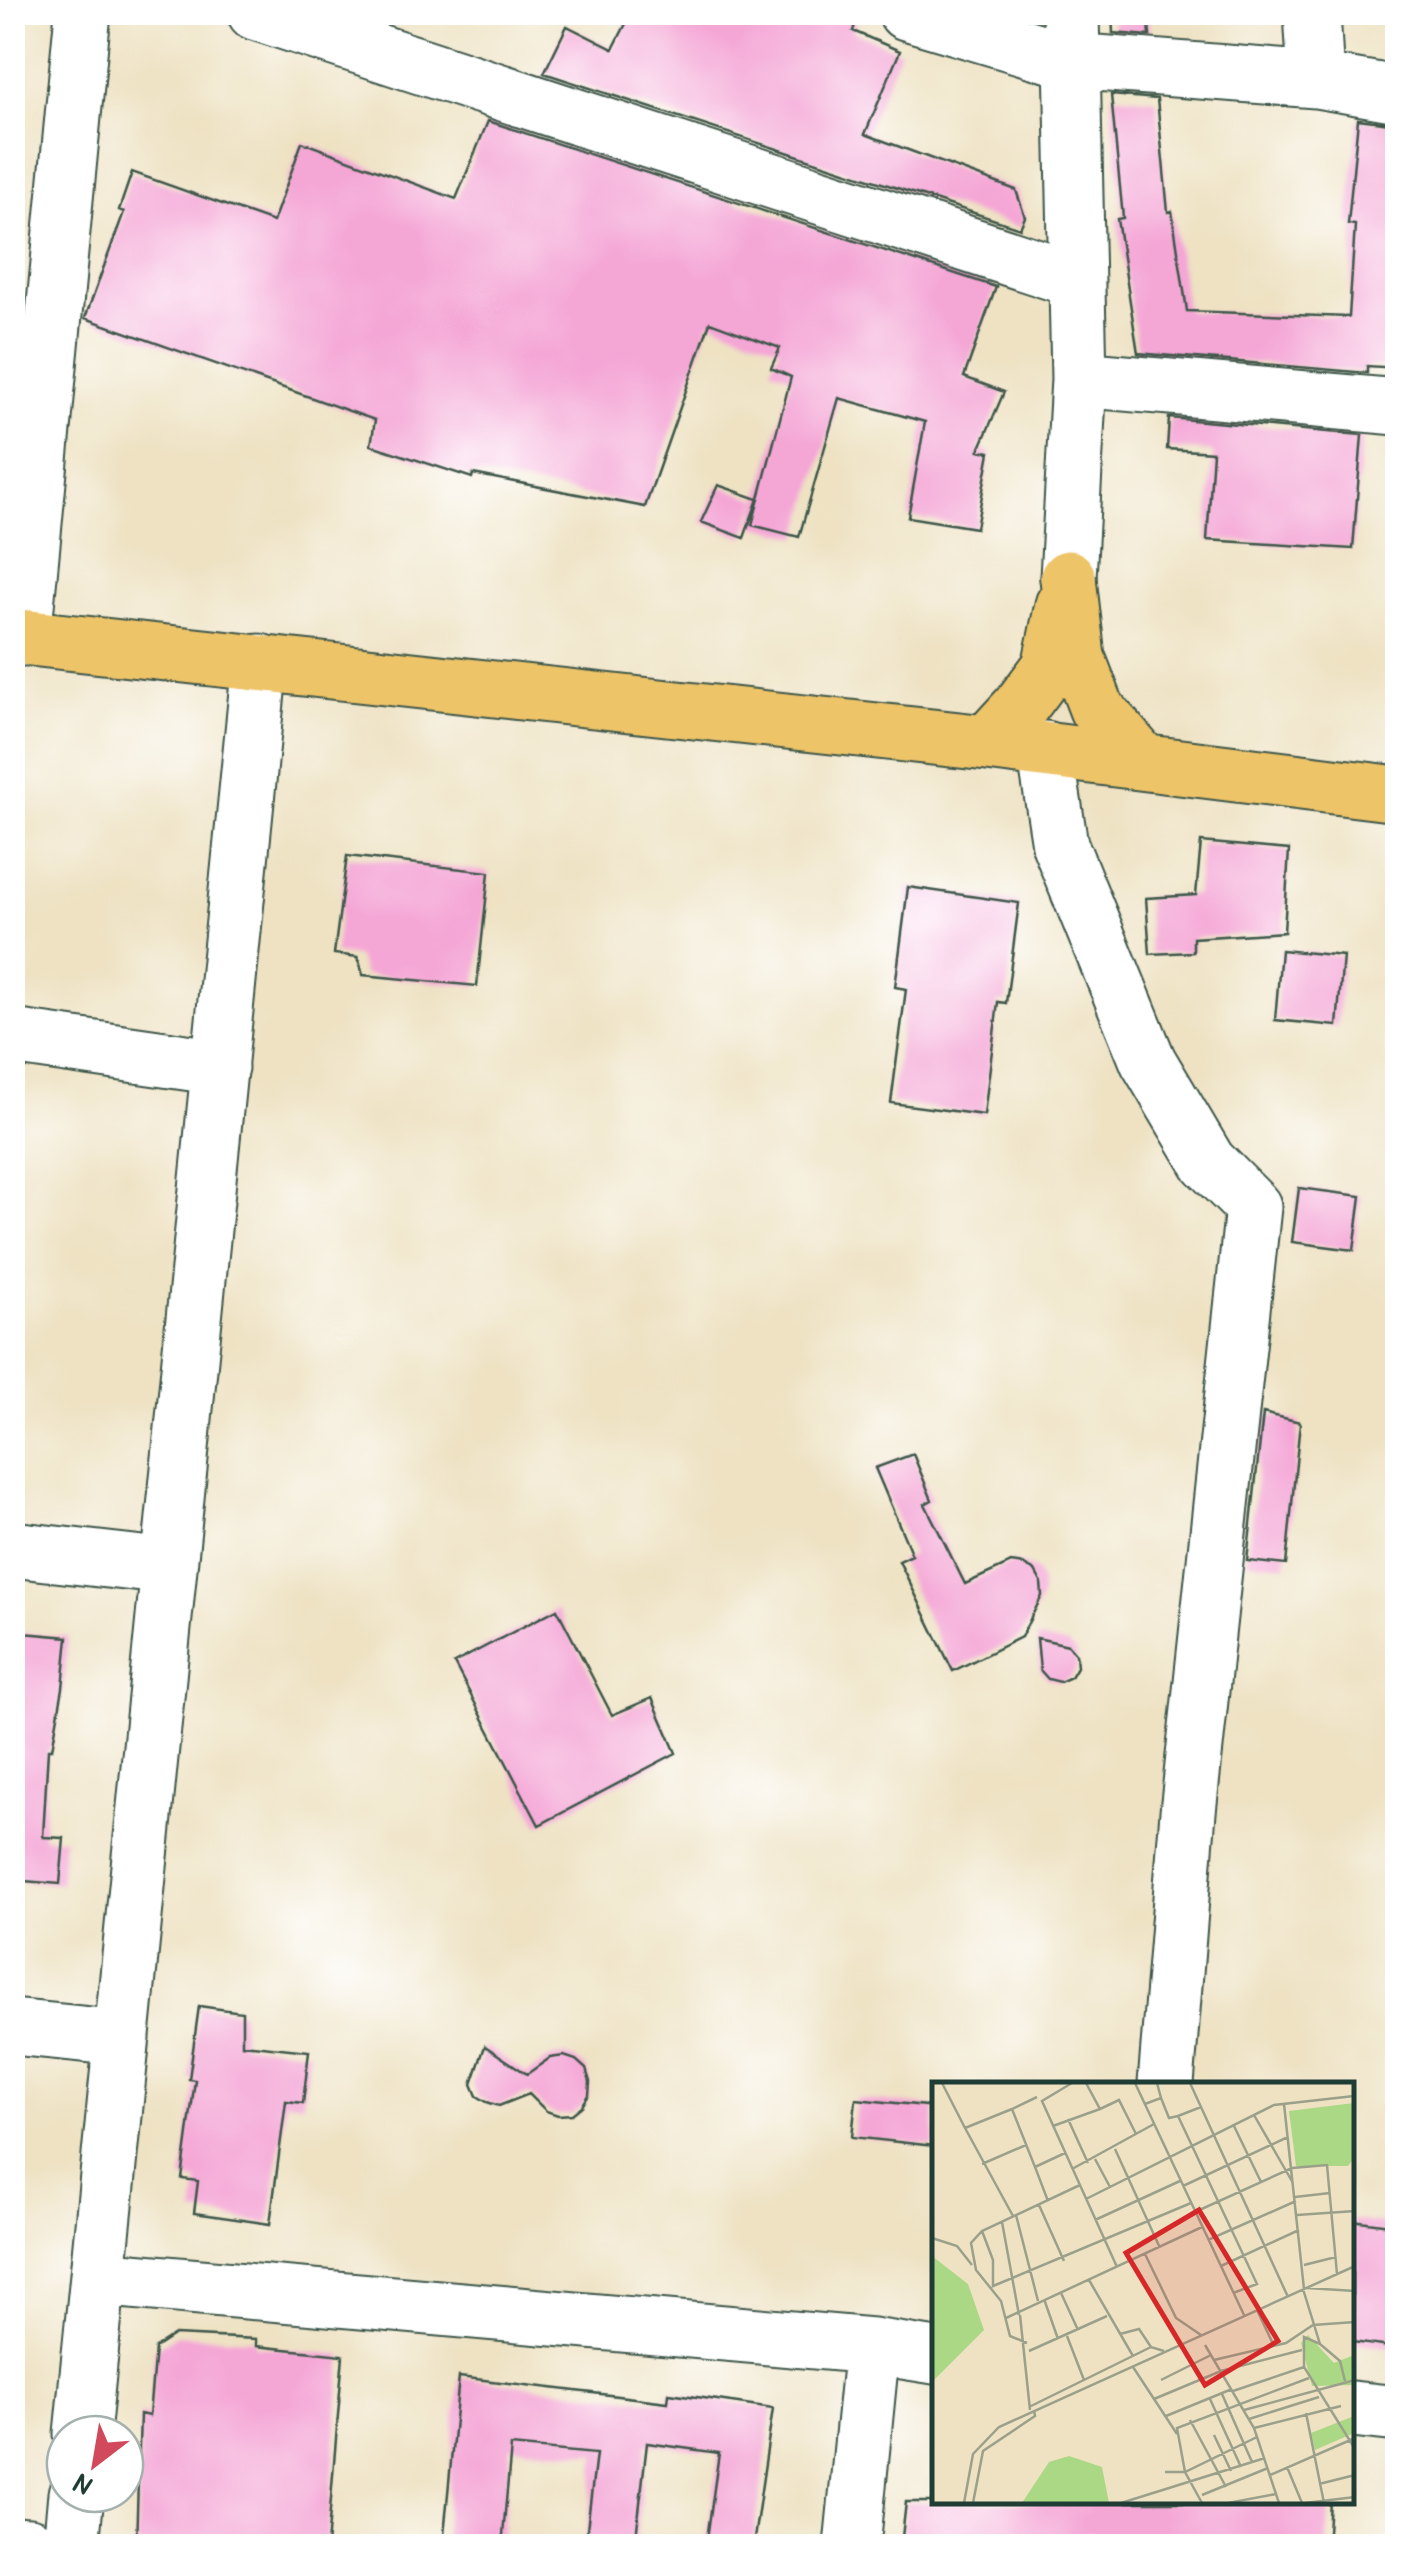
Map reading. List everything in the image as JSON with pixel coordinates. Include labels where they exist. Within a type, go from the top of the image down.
[{"type":"main road","points":[[987,743],[1020,708],[1050,667],[1068,578]]},
{"type":"main road","points":[[1068,578],[1078,657],[1098,709],[1144,762]]},
{"type":"main road","points":[[18,637],[987,743],[1398,794]]},
{"type":"street","points":[[18,637],[84,12]]},
{"type":"street","points":[[255,12],[1077,280]]},
{"type":"street","points":[[906,12],[1398,94]]},
{"type":"street","points":[[1312,12],[1316,80]]},
{"type":"street","points":[[1068,578],[1079,379],[1071,37]]},
{"type":"street","points":[[1079,379],[1398,407]]},
{"type":"street","points":[[84,2414],[260,662]]},
{"type":"street","points":[[1045,750],[1060,845],[1148,1061],[1208,1162],[1254,1207],[1188,1812],[1166,2082]]},
{"type":"street","points":[[12,1037],[220,1067]]},
{"type":"street","points":[[12,1550],[169,1568]]},
{"type":"street","points":[[12,2028],[122,2038]]},
{"type":"street","points":[[98,2278],[872,2346],[932,2356]]},
{"type":"street","points":[[852,2546],[872,2346]]},
{"type":"street","points":[[1355,2409],[1398,2414]]},
{"type":"street","points":[[71,2546],[74,2514]]},
{"type":"street","points":[[12,2545],[30,2546]]},
{"type":"building","points":[[632,12],[822,12],[856,22],[853,31],[900,51],[865,134],[1016,190],[1025,217],[1020,228],[544,73],[567,26],[613,49]]},
{"type":"building","points":[[1112,12],[1148,12],[1150,36],[1113,33]]},
{"type":"building","points":[[1111,95],[1157,99],[1168,212],[1172,211],[1187,311],[1349,317],[1355,225],[1348,224],[1358,119],[1398,124],[1398,368],[1367,366],[1367,373],[1138,353],[1117,219],[1123,218]]},
{"type":"building","points":[[488,121],[996,287],[964,377],[1004,392],[979,450],[990,452],[976,528],[908,517],[925,422],[839,398],[799,537],[752,525],[791,377],[771,368],[780,348],[710,322],[645,507],[473,474],[472,478],[371,445],[375,420],[85,318],[124,212],[119,210],[132,172],[273,222],[302,142],[456,199]]},
{"type":"building","points":[[1169,418],[1362,435],[1353,549],[1207,540],[1213,452],[1167,449]]},
{"type":"building","points":[[718,485],[758,499],[744,538],[701,522]]},
{"type":"building","points":[[1201,842],[1289,850],[1284,932],[1193,938],[1193,952],[1150,954],[1146,898],[1196,895]]},
{"type":"building","points":[[347,856],[489,872],[477,986],[363,975],[358,957],[334,954]]},
{"type":"building","points":[[908,887],[1019,903],[1006,1003],[998,1002],[984,1115],[891,1103],[906,989],[895,987]]},
{"type":"building","points":[[1281,950],[1343,956],[1337,1026],[1275,1020]]},
{"type":"building","points":[[1299,1188],[1361,1196],[1354,1250],[1292,1242]]},
{"type":"building","points":[[1263,1413],[1300,1422],[1286,1565],[1247,1561]]},
{"type":"building","points":[[913,1454],[932,1500],[925,1504],[965,1584],[1011,1563],[1035,1571],[1041,1582],[1042,1596],[1021,1637],[953,1671],[899,1561],[912,1555],[875,1468]]},
{"type":"building","points":[[557,1609],[612,1715],[652,1698],[676,1753],[539,1825],[454,1663]]},
{"type":"building","points":[[12,1632],[68,1637],[63,1688],[52,1749],[48,1749],[43,1837],[64,1838],[60,1884],[12,1880]]},
{"type":"building","points":[[1037,1638],[1068,1645],[1076,1654],[1077,1667],[1071,1677],[1060,1682],[1048,1679],[1040,1670]]},
{"type":"building","points":[[199,2006],[242,2012],[242,2044],[309,2051],[303,2103],[286,2101],[270,2224],[194,2213],[198,2181],[182,2179],[195,2080],[189,2079]]},
{"type":"building","points":[[485,2046],[527,2074],[550,2058],[564,2056],[576,2060],[586,2069],[589,2095],[572,2114],[558,2115],[546,2111],[529,2094],[499,2106],[487,2102],[477,2096],[472,2084]]},
{"type":"building","points":[[856,2099],[932,2107],[932,2146],[852,2137]]},
{"type":"building","points":[[1355,2220],[1398,2226],[1398,2348],[1355,2342]]},
{"type":"building","points":[[175,2335],[256,2339],[256,2346],[343,2355],[327,2546],[136,2546],[137,2514],[145,2514],[145,2415],[149,2416],[155,2348]]},
{"type":"building","points":[[459,2377],[668,2402],[669,2393],[773,2408],[753,2546],[706,2546],[719,2453],[647,2443],[635,2546],[585,2546],[596,2454],[511,2446],[502,2546],[443,2546]]},
{"type":"building","points":[[906,2502],[1330,2504],[1327,2546],[901,2546]]}]
